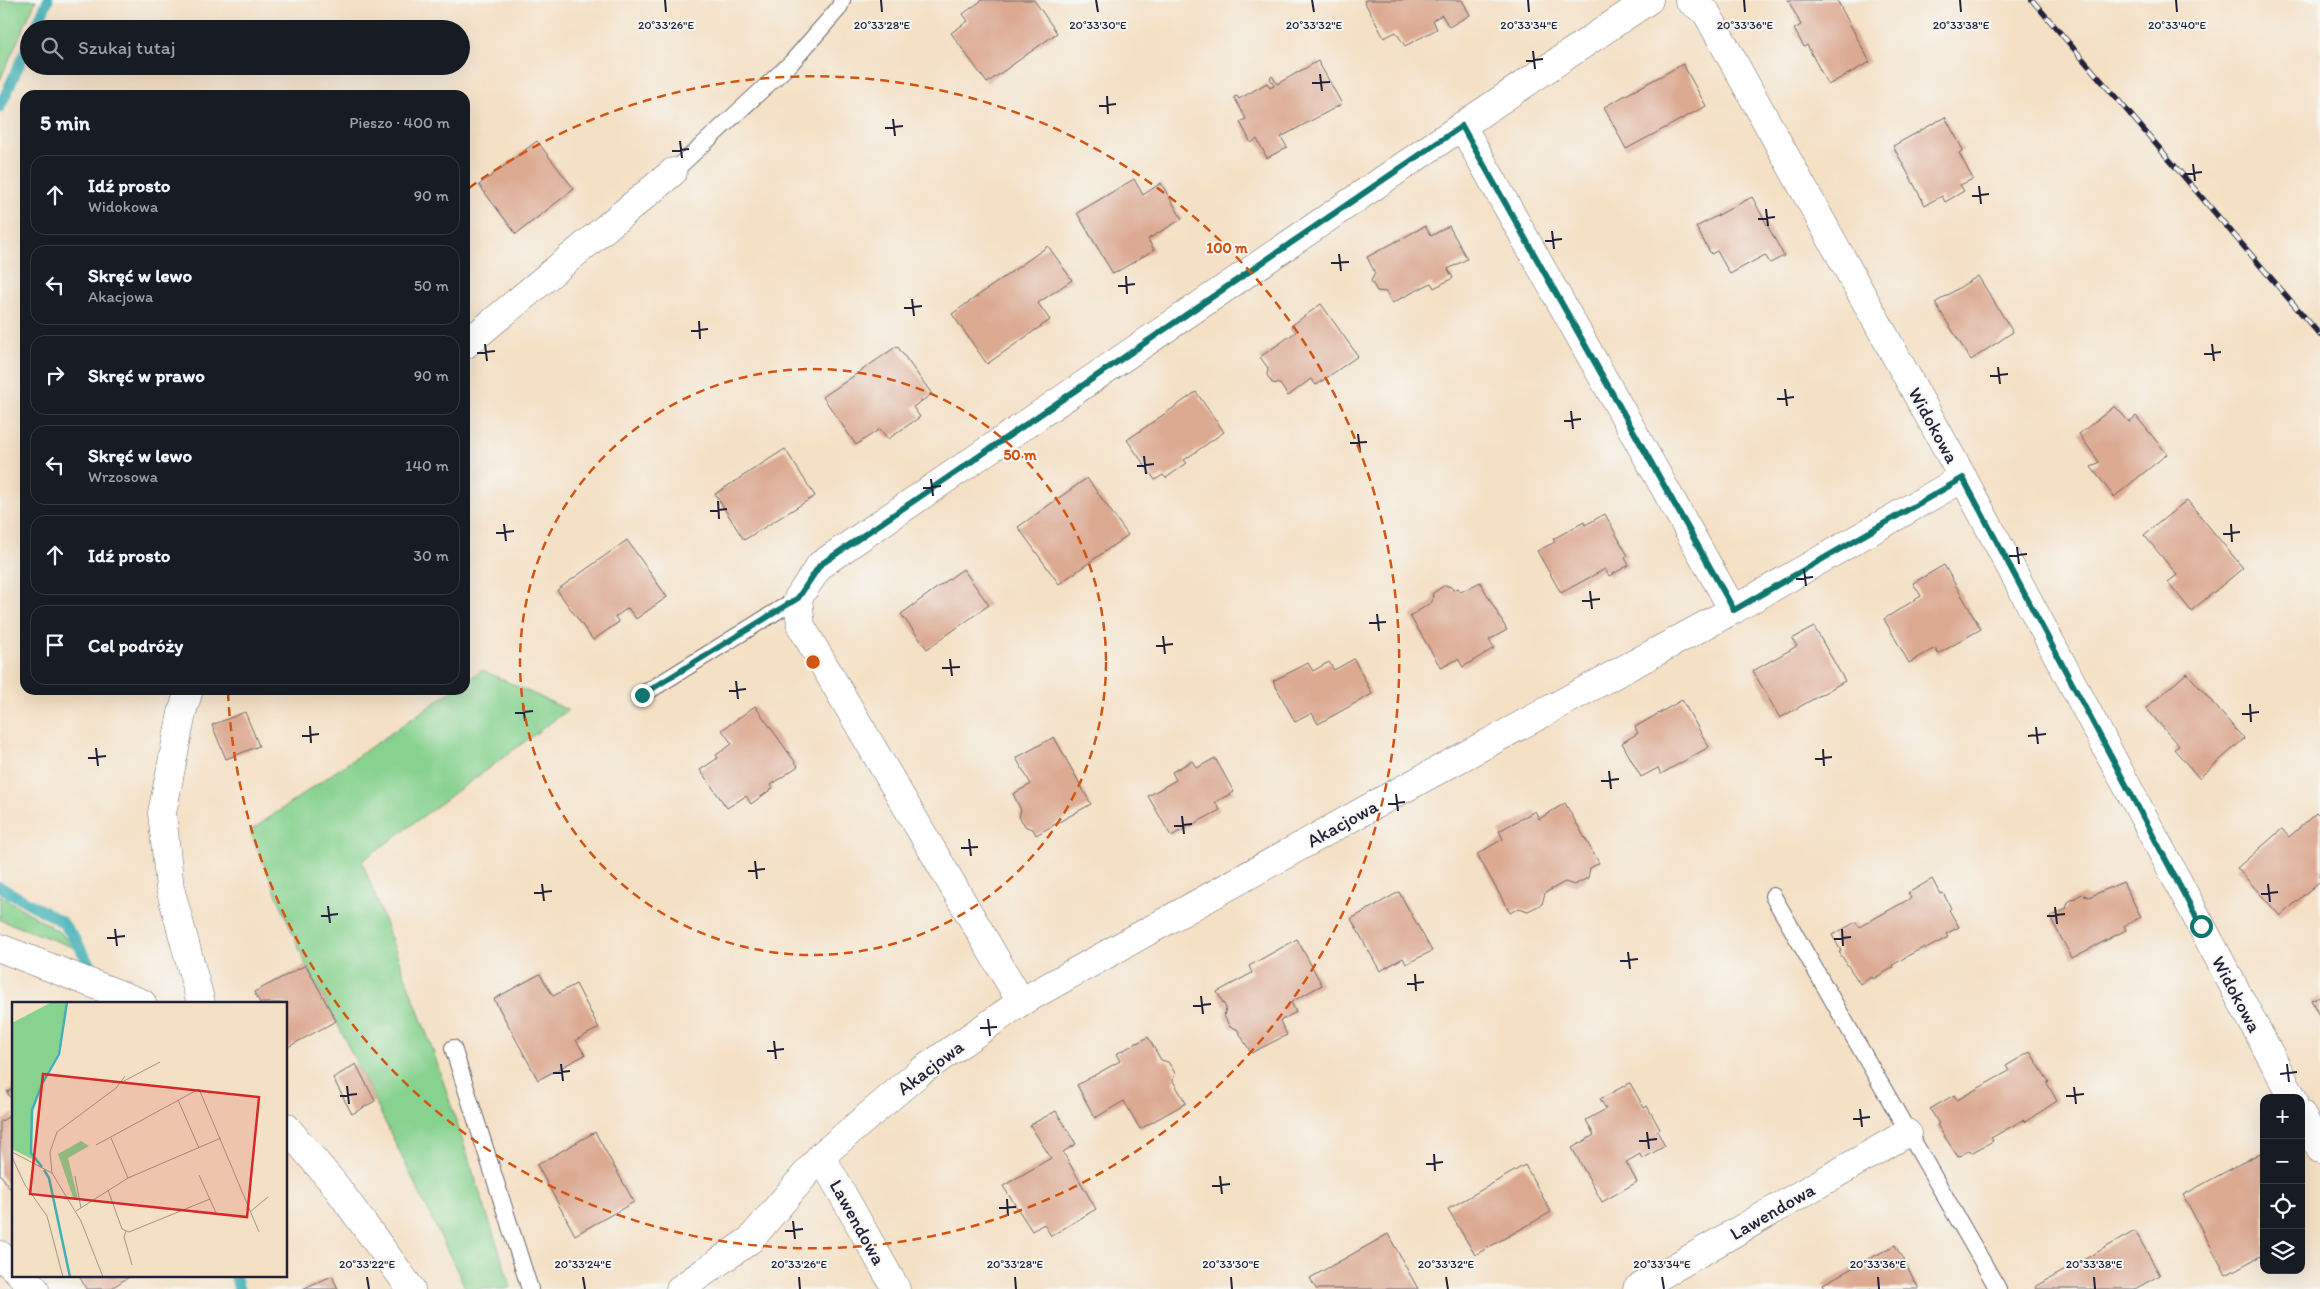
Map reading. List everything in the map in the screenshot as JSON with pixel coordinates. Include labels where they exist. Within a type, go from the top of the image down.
[{"type":"street","points":[[1021,1002],[801,626],[798,598],[820,565],[1649,0]]},
{"type":"street","name":"Widokowa","points":[[1689,0],[1706,12],[1963,478],[2291,1094]]},
{"type":"street","points":[[1462,126],[1734,610]]},
{"type":"street","points":[[470,341],[673,172]]},
{"type":"street","name":"Akacjowa","points":[[680,1289],[750,1240],[821,1156],[920,1072],[1021,1002],[1385,799],[1734,610],[1963,478]]},
{"type":"street","points":[[187,695],[182,713],[162,813],[170,888],[202,1002]]},
{"type":"street","points":[[0,948],[138,1001]]},
{"type":"street","points":[[2305,1121],[2320,1149]]},
{"type":"street","points":[[288,1129],[335,1185],[411,1289]]},
{"type":"street","name":"Lawendowa","points":[[1637,1289],[1907,1132]]},
{"type":"street","name":"Lawendowa","points":[[821,1156],[896,1289]]},
{"type":"street","points":[[0,1255],[12,1266]]},
{"type":"street","points":[[22,1276],[35,1289]]},
{"type":"lane","points":[[673,172],[791,63],[844,3]]},
{"type":"lane","points":[[642,695],[798,598]]},
{"type":"lane","points":[[1773,896],[1998,1289]]},
{"type":"lane","points":[[453,1048],[530,1289]]},
{"type":"green space","points":[[0,0],[36,0],[27,20],[20,20],[20,36],[0,80]]},
{"type":"green space","points":[[482,670],[568,710],[362,861],[432,1048],[511,1287],[506,1289],[466,1289],[336,1021],[306,965],[250,831],[446,695],[470,695],[470,678]]},
{"type":"green space","points":[[0,895],[61,933],[75,948],[0,920]]},
{"type":"building","points":[[982,0],[1034,0],[1057,33],[987,83],[951,33],[968,21],[963,14]]},
{"type":"building","points":[[1462,0],[1470,15],[1449,27],[1442,15],[1433,20],[1437,29],[1405,46],[1396,32],[1384,38],[1364,1]]},
{"type":"building","points":[[1788,0],[1837,0],[1870,62],[1828,85],[1807,45],[1804,47],[1794,29],[1801,25]]},
{"type":"building","points":[[1318,61],[1342,104],[1281,137],[1287,147],[1267,158],[1257,139],[1251,143],[1240,122],[1246,119],[1234,97],[1237,96],[1239,99],[1267,83],[1270,88],[1274,86],[1270,78],[1272,76],[1277,84]]},
{"type":"building","points":[[1683,64],[1706,106],[1626,149],[1604,107]]},
{"type":"building","points":[[1945,117],[1963,150],[1959,153],[1973,179],[1960,185],[1964,191],[1945,202],[1942,196],[1925,205],[1893,146]]},
{"type":"building","points":[[537,141],[574,189],[516,234],[479,185]]},
{"type":"building","points":[[1134,179],[1143,195],[1161,183],[1182,219],[1148,239],[1154,250],[1113,274],[1077,213]]},
{"type":"building","points":[[1752,197],[1784,256],[1770,263],[1765,255],[1730,274],[1717,251],[1711,254],[1696,227]]},
{"type":"building","points":[[1425,226],[1431,236],[1449,226],[1467,259],[1448,269],[1453,278],[1434,288],[1431,283],[1392,303],[1386,292],[1377,291],[1371,281],[1375,273],[1367,257]]},
{"type":"building","points":[[1048,246],[1072,280],[1038,303],[1050,320],[987,364],[952,314]]},
{"type":"building","points":[[1978,276],[2013,332],[1971,360],[1935,303]]},
{"type":"building","points":[[1321,304],[1358,356],[1316,385],[1311,379],[1288,396],[1280,384],[1272,383],[1267,375],[1268,368],[1260,357],[1296,332],[1291,326]]},
{"type":"building","points":[[897,346],[932,394],[913,407],[920,417],[888,439],[880,429],[856,445],[823,397]]},
{"type":"building","points":[[1196,392],[1224,432],[1184,460],[1187,463],[1166,478],[1163,475],[1155,480],[1127,440]]},
{"type":"building","points":[[2115,406],[2129,422],[2136,416],[2167,454],[2114,497],[2091,467],[2099,462],[2079,434]]},
{"type":"building","points":[[785,449],[815,496],[744,540],[715,494]]},
{"type":"building","points":[[1087,478],[1128,535],[1059,584],[1018,527]]},
{"type":"building","points":[[2187,500],[2243,568],[2191,611],[2168,582],[2177,575],[2144,535]]},
{"type":"building","points":[[1605,514],[1628,556],[1625,558],[1629,565],[1609,576],[1605,569],[1561,593],[1537,551],[1555,542],[1553,539],[1584,522],[1585,525]]},
{"type":"building","points":[[627,540],[667,597],[636,619],[628,608],[615,617],[619,622],[593,640],[557,590]]},
{"type":"building","points":[[1944,565],[1981,629],[1938,654],[1935,648],[1909,663],[1884,619],[1921,596],[1913,583]]},
{"type":"building","points":[[963,569],[989,605],[927,649],[901,614]]},
{"type":"building","points":[[1480,582],[1507,630],[1489,640],[1494,648],[1463,667],[1458,659],[1441,668],[1410,616],[1432,602],[1433,593],[1445,585],[1453,590],[1458,588],[1461,592]]},
{"type":"building","points":[[1814,627],[1845,681],[1780,718],[1753,671],[1797,646],[1792,639]]},
{"type":"building","points":[[1354,659],[1372,694],[1318,724],[1312,713],[1295,722],[1273,681],[1308,663],[1313,671],[1329,662],[1334,670]]},
{"type":"building","points":[[2187,673],[2244,739],[2199,778],[2174,749],[2179,746],[2146,708]]},
{"type":"building","points":[[1682,700],[1709,747],[1661,774],[1658,768],[1641,777],[1622,743],[1638,733],[1635,727]]},
{"type":"building","points":[[755,706],[798,766],[771,785],[773,788],[751,804],[746,796],[727,808],[700,770],[718,758],[716,755],[732,744],[722,730]]},
{"type":"building","points":[[245,712],[259,746],[226,759],[212,725]]},
{"type":"building","points":[[1054,737],[1091,804],[1036,835],[1033,829],[1026,827],[1019,817],[1021,810],[1013,794],[1031,784],[1016,758]]},
{"type":"building","points":[[1215,758],[1234,792],[1215,802],[1220,810],[1171,836],[1148,796],[1176,780],[1172,772],[1192,761],[1197,768]]},
{"type":"building","points":[[1565,803],[1599,863],[1590,868],[1588,878],[1574,885],[1565,882],[1545,893],[1542,904],[1528,911],[1519,908],[1510,913],[1477,854],[1503,839],[1499,831],[1535,811],[1539,819]]},
{"type":"building","points":[[2316,813],[2320,817],[2320,881],[2280,916],[2237,868],[2282,829],[2289,837]]},
{"type":"building","points":[[1932,879],[1940,894],[1943,893],[1951,908],[1949,910],[1959,927],[1946,934],[1948,937],[1926,949],[1925,947],[1909,955],[1893,965],[1894,967],[1860,984],[1839,952],[1841,951],[1832,935],[1856,922],[1859,927],[1911,898],[1908,893]]},
{"type":"building","points":[[2123,882],[2141,917],[2124,926],[2126,930],[2072,958],[2050,917],[2066,909],[2068,902],[2082,894],[2089,897]]},
{"type":"building","points":[[1399,892],[1432,951],[1406,964],[1403,958],[1380,971],[1351,919]]},
{"type":"building","points":[[1297,939],[1322,985],[1291,1002],[1296,1012],[1280,1021],[1287,1035],[1251,1053],[1237,1029],[1230,1027],[1224,1016],[1226,1008],[1217,992],[1252,973],[1249,966]]},
{"type":"building","points":[[306,965],[336,1021],[288,1047],[288,1002],[259,1002],[254,992]]},
{"type":"building","points":[[540,974],[553,996],[576,984],[599,1028],[576,1040],[585,1055],[538,1080],[494,999]]},
{"type":"building","points":[[2320,996],[2320,1017],[2311,1000]]},
{"type":"building","points":[[1148,1037],[1161,1060],[1168,1062],[1175,1073],[1173,1081],[1186,1103],[1140,1129],[1124,1101],[1095,1118],[1077,1085],[1120,1061],[1116,1054]]},
{"type":"building","points":[[2030,1052],[2049,1082],[2047,1083],[2057,1101],[2025,1122],[2023,1120],[1991,1138],[1993,1141],[1971,1153],[1970,1150],[1958,1157],[1937,1125],[1939,1124],[1930,1109],[1954,1095],[1957,1100],[2009,1071],[2006,1066]]},
{"type":"building","points":[[356,1064],[375,1101],[352,1114],[333,1078]]},
{"type":"building","points":[[1630,1083],[1644,1108],[1647,1106],[1660,1129],[1657,1131],[1665,1146],[1642,1159],[1640,1154],[1626,1162],[1637,1182],[1602,1202],[1572,1148],[1594,1135],[1586,1120],[1606,1109],[1600,1099]]},
{"type":"building","points":[[12,1090],[12,1100],[7,1092]]},
{"type":"building","points":[[1056,1111],[1076,1144],[1063,1152],[1096,1209],[1051,1236],[1044,1224],[1032,1231],[1003,1186],[1051,1158],[1030,1125]]},
{"type":"building","points":[[12,1114],[12,1191],[0,1174],[0,1122]]},
{"type":"building","points":[[595,1132],[634,1202],[575,1235],[537,1165]]},
{"type":"building","points":[[2260,1153],[2260,1256],[2226,1275],[2183,1195]]},
{"type":"building","points":[[1525,1165],[1551,1212],[1475,1255],[1448,1209]]},
{"type":"building","points":[[2135,1231],[2160,1275],[2135,1289],[2036,1289],[2035,1287]]},
{"type":"building","points":[[1388,1234],[1418,1289],[1316,1289],[1310,1278]]},
{"type":"building","points":[[1895,1245],[1919,1289],[1826,1289],[1823,1284]]},
{"type":"building","points":[[80,1276],[130,1276],[110,1289],[86,1289]]},
{"type":"building","points":[[332,1276],[338,1289],[302,1289],[309,1286]]},
{"type":"waterway","points":[[39,20],[48,0]]},
{"type":"waterway","points":[[0,107],[20,63]]},
{"type":"waterway","points":[[0,887],[62,922],[75,939],[99,981]]},
{"type":"waterway","points":[[235,1276],[239,1289]]},
{"type":"railway","points":[[2032,0],[2320,335]]},
{"type":"route","points":[[642,695],[798,598],[820,565],[1462,126],[1734,610],[1963,478],[2201,926]]}]
